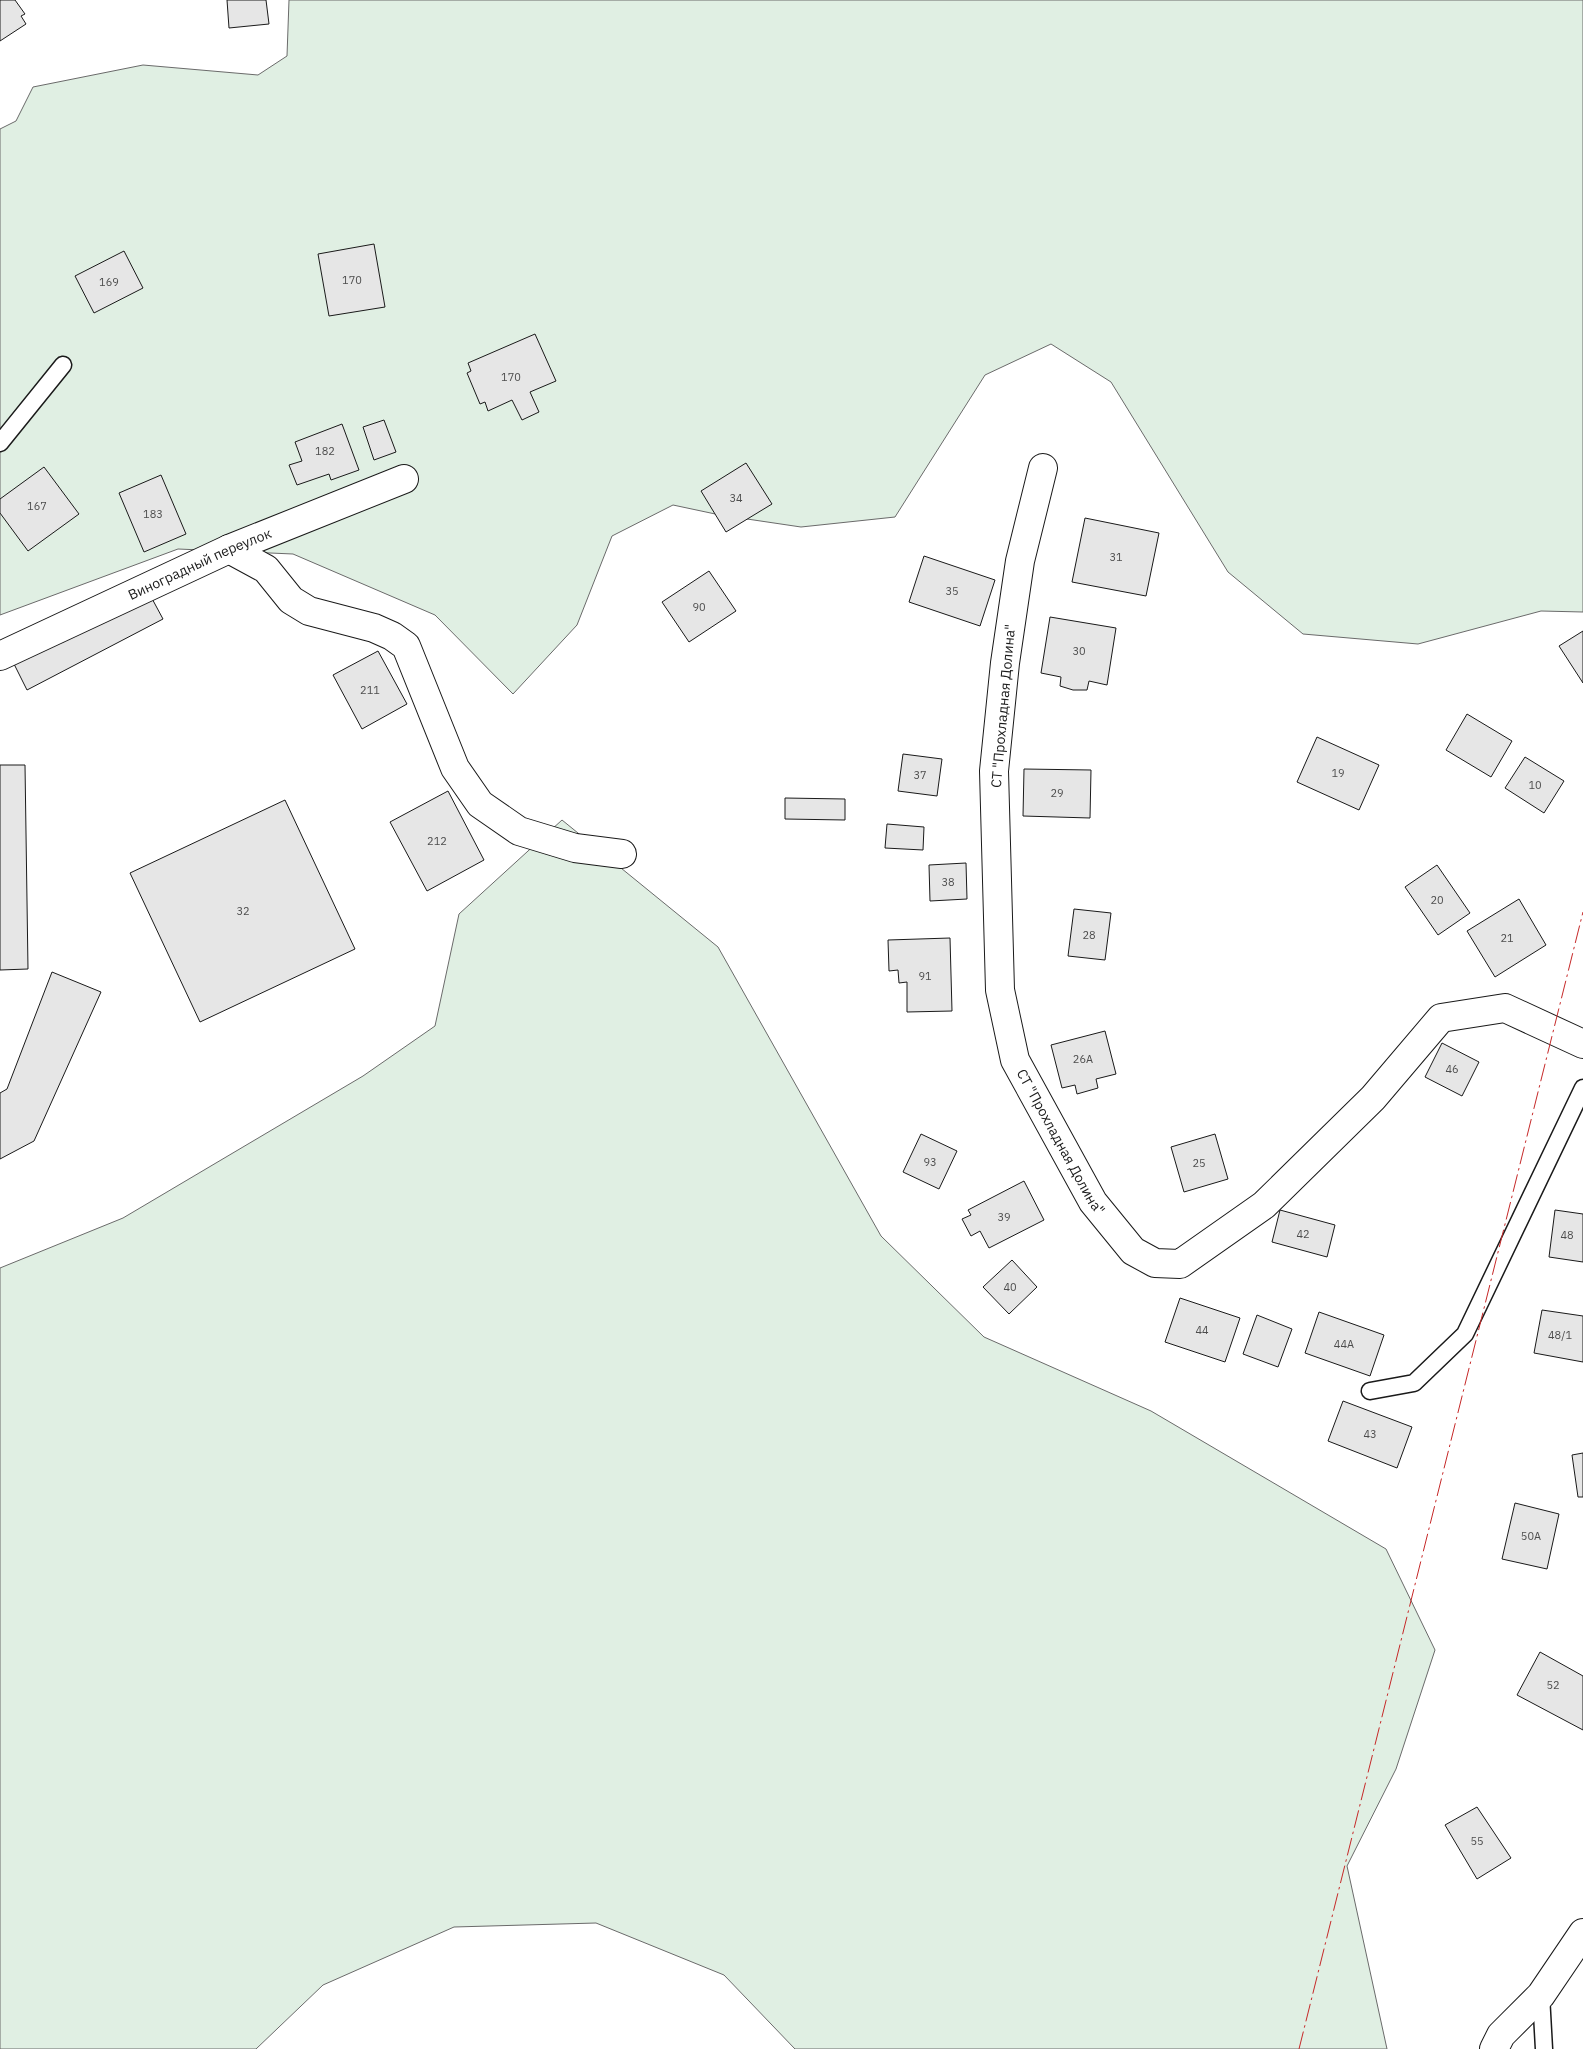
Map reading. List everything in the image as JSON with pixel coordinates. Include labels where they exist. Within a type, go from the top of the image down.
[{"type":"street","name":"СТ \"Прохладная Долина\"","points":[[1043,468],[1020,561],[1005,663],[994,770],[1000,990],[1015,1060],[1093,1202],[1133,1251],[1154,1263],[1180,1264],[1264,1205],[1373,1098],[1441,1018],[1505,1008],[1583,1044]]},
{"type":"street","name":"Виноградный переулок","points":[[0,656],[229,550],[404,479]]},
{"type":"street","points":[[229,550],[266,569],[290,600],[309,611],[374,628],[392,636],[406,646],[455,768],[480,804],[519,831],[575,848],[622,854]]},
{"type":"street","points":[[1494,2049],[1501,2035],[1542,1995],[1583,1933]]},
{"type":"lane","points":[[0,444],[63,365]]},
{"type":"lane","points":[[1370,1391],[1414,1383],[1465,1334],[1583,1088]]},
{"type":"lane","points":[[1542,1995],[1544,2049]]},
{"type":"green space","points":[[289,0],[1583,0],[1583,612],[1541,611],[1418,644],[1303,634],[1228,572],[1111,382],[1051,344],[985,375],[895,517],[801,527],[720,515],[673,505],[612,536],[577,625],[513,694],[435,615],[293,554],[178,549],[0,615],[0,129],[16,121],[33,87],[143,65],[258,75],[287,56]]},
{"type":"green space","points":[[562,820],[718,947],[881,1236],[984,1337],[1151,1411],[1386,1549],[1435,1650],[1396,1769],[1347,1866],[1387,2049],[795,2049],[724,1975],[596,1923],[454,1927],[323,1985],[256,2049],[0,2049],[0,1268],[123,1218],[363,1076],[435,1026],[459,914]]},
{"type":"building","points":[[0,0],[15,0],[25,14],[21,16],[26,24],[0,41]]},
{"type":"building","points":[[227,0],[266,0],[269,24],[229,28]]},
{"type":"building","points":[[374,244],[385,307],[329,316],[318,254]]},
{"type":"building","points":[[124,251],[143,288],[94,313],[75,276]]},
{"type":"building","points":[[535,334],[556,381],[530,392],[539,412],[522,420],[512,400],[488,411],[485,402],[480,404],[467,373],[471,371],[468,363]]},
{"type":"building","points":[[384,420],[396,452],[374,460],[363,427]]},
{"type":"building","points":[[342,424],[359,470],[331,480],[329,474],[297,485],[289,465],[302,461],[295,442]]},
{"type":"building","points":[[746,463],[772,504],[726,532],[701,491]]},
{"type":"building","points":[[44,467],[79,514],[28,551],[0,513],[0,499]]},
{"type":"building","points":[[161,475],[186,534],[144,552],[119,493]]},
{"type":"building","points":[[1085,518],[1159,533],[1146,596],[1072,582]]},
{"type":"building","points":[[924,556],[995,580],[980,626],[909,602]]},
{"type":"building","points":[[709,571],[736,611],[689,642],[662,602]]},
{"type":"building","points":[[149,593],[163,619],[27,690],[14,664]]},
{"type":"building","points":[[1050,617],[1116,628],[1107,685],[1089,681],[1087,690],[1073,690],[1060,686],[1061,677],[1041,673]]},
{"type":"building","points":[[1583,631],[1583,683],[1559,646]]},
{"type":"building","points":[[378,651],[407,704],[362,729],[333,675]]},
{"type":"building","points":[[1467,714],[1512,741],[1491,777],[1446,750]]},
{"type":"building","points":[[1317,737],[1379,765],[1359,810],[1297,782]]},
{"type":"building","points":[[903,754],[942,759],[937,796],[898,791]]},
{"type":"building","points":[[1525,757],[1564,781],[1544,813],[1505,788]]},
{"type":"building","points":[[0,765],[25,765],[28,969],[0,970]]},
{"type":"building","points":[[1024,769],[1091,770],[1090,818],[1023,816]]},
{"type":"building","points":[[448,791],[484,860],[427,891],[390,822]]},
{"type":"building","points":[[785,798],[845,799],[845,820],[785,819]]},
{"type":"building","points":[[285,800],[355,949],[200,1022],[130,873]]},
{"type":"building","points":[[887,824],[924,827],[923,850],[885,848]]},
{"type":"building","points":[[966,863],[967,899],[930,901],[929,865]]},
{"type":"building","points":[[1437,865],[1470,913],[1438,935],[1405,887]]},
{"type":"building","points":[[1519,899],[1546,945],[1495,977],[1467,931]]},
{"type":"building","points":[[1074,909],[1111,913],[1105,960],[1068,956]]},
{"type":"building","points":[[950,938],[952,1011],[907,1012],[907,982],[899,983],[898,970],[889,971],[888,940]]},
{"type":"building","points":[[52,972],[101,992],[34,1141],[0,1159],[0,1093],[7,1089]]},
{"type":"building","points":[[1105,1031],[1116,1074],[1096,1079],[1098,1088],[1077,1094],[1075,1085],[1062,1088],[1051,1045]]},
{"type":"building","points":[[1442,1043],[1479,1062],[1462,1096],[1425,1077]]},
{"type":"building","points":[[921,1134],[957,1151],[939,1189],[903,1172]]},
{"type":"building","points":[[1215,1134],[1228,1179],[1184,1192],[1171,1147]]},
{"type":"building","points":[[1024,1181],[1044,1220],[989,1248],[980,1231],[971,1236],[962,1219],[971,1215],[968,1210]]},
{"type":"building","points":[[1280,1210],[1335,1225],[1327,1257],[1272,1242]]},
{"type":"building","points":[[1555,1210],[1583,1214],[1583,1262],[1549,1257]]},
{"type":"building","points":[[1012,1260],[1037,1287],[1009,1314],[983,1287]]},
{"type":"building","points":[[1180,1298],[1240,1318],[1225,1362],[1165,1342]]},
{"type":"building","points":[[1542,1310],[1583,1316],[1583,1362],[1534,1353]]},
{"type":"building","points":[[1319,1312],[1384,1335],[1370,1376],[1305,1353]]},
{"type":"building","points":[[1257,1315],[1292,1329],[1278,1367],[1243,1354]]},
{"type":"building","points":[[1343,1401],[1412,1427],[1397,1468],[1328,1441]]},
{"type":"building","points":[[1583,1453],[1583,1497],[1578,1497],[1572,1455]]},
{"type":"building","points":[[1515,1503],[1559,1514],[1547,1569],[1502,1559]]},
{"type":"building","points":[[1540,1652],[1583,1676],[1583,1730],[1517,1695]]},
{"type":"building","points":[[1477,1807],[1511,1858],[1477,1879],[1445,1825]]},
{"type":"power","points":[[1299,2049],[1583,912]]}]
